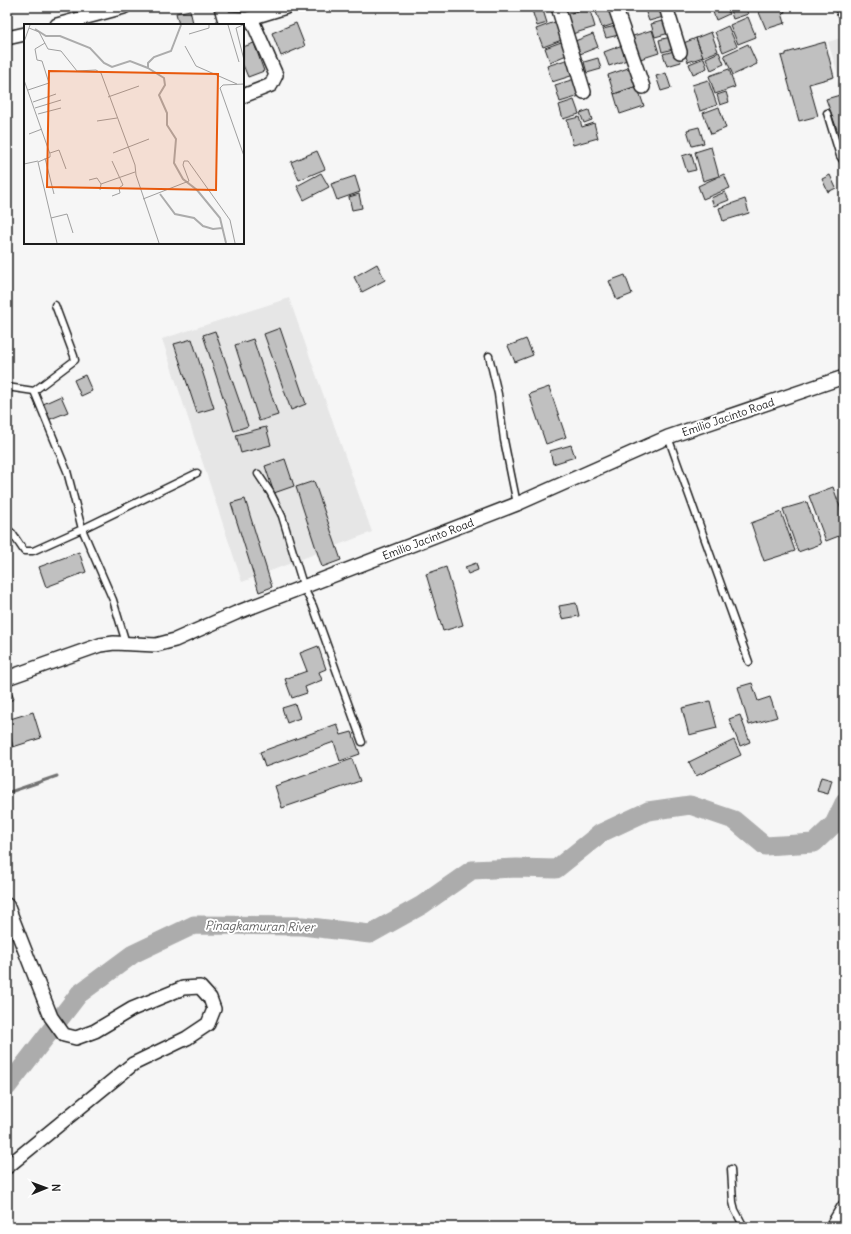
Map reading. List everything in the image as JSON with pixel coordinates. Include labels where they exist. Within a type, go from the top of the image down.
[{"type":"street","points":[[61,24],[124,7]]},
{"type":"street","points":[[221,7],[224,18],[247,19],[286,7]]},
{"type":"street","points":[[558,7],[584,92]]},
{"type":"street","points":[[615,7],[643,87]]},
{"type":"street","points":[[666,7],[680,52]]},
{"type":"street","points":[[244,96],[271,85],[276,75],[251,18]]},
{"type":"street","points":[[7,38],[24,34]]},
{"type":"street","name":"Emilio Jacinto Road","points":[[7,678],[100,645],[126,643],[156,645],[175,640],[236,613],[304,588],[517,504],[668,437],[844,377]]},
{"type":"street","points":[[7,905],[51,1017],[64,1035],[76,1038],[95,1031],[132,1009],[183,988],[200,987],[210,998],[214,1009],[208,1024],[187,1038],[132,1064],[7,1167]]},
{"type":"street","points":[[832,1227],[844,1207]]},
{"type":"lane","points":[[827,113],[840,156],[844,162]]},
{"type":"lane","points":[[7,387],[34,391],[74,360],[74,356],[55,305]]},
{"type":"lane","points":[[489,356],[498,394],[504,440],[517,504]]},
{"type":"lane","points":[[34,391],[67,472],[82,529],[113,600],[126,643]]},
{"type":"lane","points":[[668,437],[749,662]]},
{"type":"lane","points":[[7,529],[12,533],[24,551],[33,551],[197,473]]},
{"type":"lane","points":[[258,474],[270,492],[282,516],[304,588],[313,606],[362,742]]},
{"type":"lane","points":[[731,1169],[733,1202],[735,1210],[744,1227]]},
{"type":"shaded area","points":[[844,37],[844,93],[828,42]]},
{"type":"shaded area","points":[[289,298],[372,532],[242,582],[162,339]]},
{"type":"building","points":[[531,7],[542,7],[547,23],[537,26]]},
{"type":"building","points":[[589,7],[595,27],[572,34],[565,15]]},
{"type":"building","points":[[612,7],[617,23],[602,28],[595,9]]},
{"type":"building","points":[[644,7],[665,7],[667,16],[649,21]]},
{"type":"building","points":[[711,7],[726,7],[729,14],[716,20]]},
{"type":"building","points":[[729,7],[745,7],[748,14],[733,19]]},
{"type":"building","points":[[770,7],[784,7],[785,12],[782,13],[785,23],[766,29],[758,10]]},
{"type":"building","points":[[834,7],[844,7],[844,14],[837,16]]},
{"type":"building","points":[[190,10],[193,23],[179,24],[176,13]]},
{"type":"building","points":[[748,17],[756,37],[738,44],[730,25]]},
{"type":"building","points":[[669,19],[673,32],[655,37],[651,24]]},
{"type":"building","points":[[560,20],[567,38],[543,47],[536,29]]},
{"type":"building","points":[[296,23],[305,46],[281,56],[272,33]]},
{"type":"building","points":[[620,25],[623,34],[606,38],[603,29]]},
{"type":"building","points":[[728,26],[737,46],[723,52],[715,32]]},
{"type":"building","points":[[652,30],[659,53],[637,60],[630,37]]},
{"type":"building","points":[[711,32],[718,51],[703,57],[696,38]]},
{"type":"building","points":[[593,34],[598,47],[580,54],[575,41]]},
{"type":"building","points":[[674,36],[677,48],[662,52],[659,40]]},
{"type":"building","points":[[696,38],[703,57],[688,62],[681,44]]},
{"type":"building","points":[[564,41],[569,54],[550,62],[545,48]]},
{"type":"building","points":[[825,42],[834,77],[809,84],[818,116],[799,121],[781,56],[786,55],[786,53]]},
{"type":"building","points":[[254,43],[264,71],[248,77],[244,67],[244,47]]},
{"type":"building","points":[[625,44],[630,59],[609,66],[604,52]]},
{"type":"building","points":[[748,44],[757,64],[733,75],[724,55]]},
{"type":"building","points":[[678,50],[681,62],[667,66],[663,54]]},
{"type":"building","points":[[719,52],[724,64],[711,70],[706,58]]},
{"type":"building","points":[[572,58],[577,74],[552,82],[547,66]]},
{"type":"building","points":[[598,58],[601,69],[587,73],[584,62]]},
{"type":"building","points":[[704,58],[707,68],[693,74],[689,64]]},
{"type":"building","points":[[631,67],[637,86],[614,94],[608,75]]},
{"type":"building","points":[[729,69],[735,87],[715,94],[709,76]]},
{"type":"building","points":[[666,73],[671,88],[661,91],[656,76]]},
{"type":"building","points":[[578,78],[583,95],[560,102],[555,85]]},
{"type":"building","points":[[708,80],[717,105],[700,111],[692,85]]},
{"type":"building","points":[[637,86],[644,106],[620,114],[614,94]]},
{"type":"building","points":[[726,92],[729,102],[720,105],[717,95]]},
{"type":"building","points":[[840,95],[844,108],[844,134],[839,135],[826,99]]},
{"type":"building","points":[[574,100],[579,114],[563,119],[559,105]]},
{"type":"building","points":[[719,107],[726,128],[711,134],[703,113]]},
{"type":"building","points":[[589,110],[592,120],[584,123],[580,113]]},
{"type":"building","points":[[579,117],[582,127],[594,123],[598,138],[573,145],[567,120]]},
{"type":"building","points":[[699,127],[704,143],[692,146],[687,130]]},
{"type":"building","points":[[711,147],[719,176],[703,181],[695,152]]},
{"type":"building","points":[[317,151],[325,169],[299,180],[291,162]]},
{"type":"building","points":[[691,153],[696,170],[687,172],[682,156]]},
{"type":"building","points":[[321,173],[329,187],[304,200],[297,186]]},
{"type":"building","points":[[724,174],[730,188],[703,199],[698,186]]},
{"type":"building","points":[[830,175],[836,188],[828,192],[822,179]]},
{"type":"building","points":[[355,176],[360,192],[337,200],[331,184]]},
{"type":"building","points":[[725,192],[729,200],[714,206],[711,198]]},
{"type":"building","points":[[359,194],[362,208],[352,210],[349,197]]},
{"type":"building","points":[[745,199],[749,213],[723,221],[719,208]]},
{"type":"building","points":[[377,264],[385,280],[362,292],[354,277]]},
{"type":"building","points":[[625,275],[632,294],[617,300],[609,281]]},
{"type":"building","points":[[280,328],[306,404],[291,410],[264,334]]},
{"type":"building","points":[[215,331],[248,426],[234,431],[203,335]]},
{"type":"building","points":[[192,339],[214,408],[197,413],[174,344]]},
{"type":"building","points":[[253,339],[278,415],[259,421],[235,345]]},
{"type":"building","points":[[526,339],[533,355],[515,362],[508,346]]},
{"type":"building","points":[[85,375],[92,391],[81,396],[74,380]]},
{"type":"building","points":[[549,387],[566,437],[546,444],[529,394]]},
{"type":"building","points":[[61,396],[68,412],[48,420],[41,405]]},
{"type":"building","points":[[266,427],[271,445],[241,453],[236,435]]},
{"type":"building","points":[[571,445],[575,457],[553,464],[550,451]]},
{"type":"building","points":[[285,459],[294,486],[274,493],[265,466]]},
{"type":"building","points":[[314,481],[341,560],[322,567],[296,487]]},
{"type":"building","points":[[833,487],[844,518],[844,534],[826,541],[809,496]]},
{"type":"building","points":[[245,499],[272,587],[259,592],[231,503]]},
{"type":"building","points":[[807,502],[821,544],[798,552],[783,509]]},
{"type":"building","points":[[781,512],[795,551],[764,561],[751,523]]},
{"type":"building","points":[[79,552],[86,572],[46,587],[39,567]]},
{"type":"building","points":[[476,563],[478,570],[468,574],[465,567]]},
{"type":"building","points":[[446,567],[463,625],[443,631],[426,574]]},
{"type":"building","points":[[576,603],[579,616],[562,619],[559,606]]},
{"type":"building","points":[[318,646],[326,669],[319,672],[322,680],[305,687],[307,693],[292,698],[285,679],[307,671],[300,653]]},
{"type":"building","points":[[752,683],[758,701],[770,697],[777,717],[749,725],[738,687]]},
{"type":"building","points":[[9,687],[14,699],[7,702],[7,688]]},
{"type":"building","points":[[710,701],[717,728],[689,735],[682,708]]},
{"type":"building","points":[[295,704],[300,718],[287,723],[282,708]]},
{"type":"building","points":[[33,712],[41,738],[13,747],[7,720]]},
{"type":"building","points":[[740,715],[750,742],[740,746],[729,719]]},
{"type":"building","points":[[337,724],[341,735],[352,732],[360,754],[340,761],[334,742],[265,767],[260,752]]},
{"type":"building","points":[[734,740],[741,755],[696,776],[689,762]]},
{"type":"building","points":[[352,759],[360,781],[282,808],[275,786]]},
{"type":"building","points":[[821,777],[832,780],[828,794],[817,791]]},
{"type":"waterway","points":[[7,793],[57,776]]},
{"type":"waterway","name":"Pinagkamuran River","points":[[7,1087],[79,994],[133,954],[194,925],[302,926],[370,934],[422,905],[472,870],[517,868],[556,869],[601,833],[648,811],[690,805],[734,820],[765,846],[814,843],[834,824],[844,803]]}]
